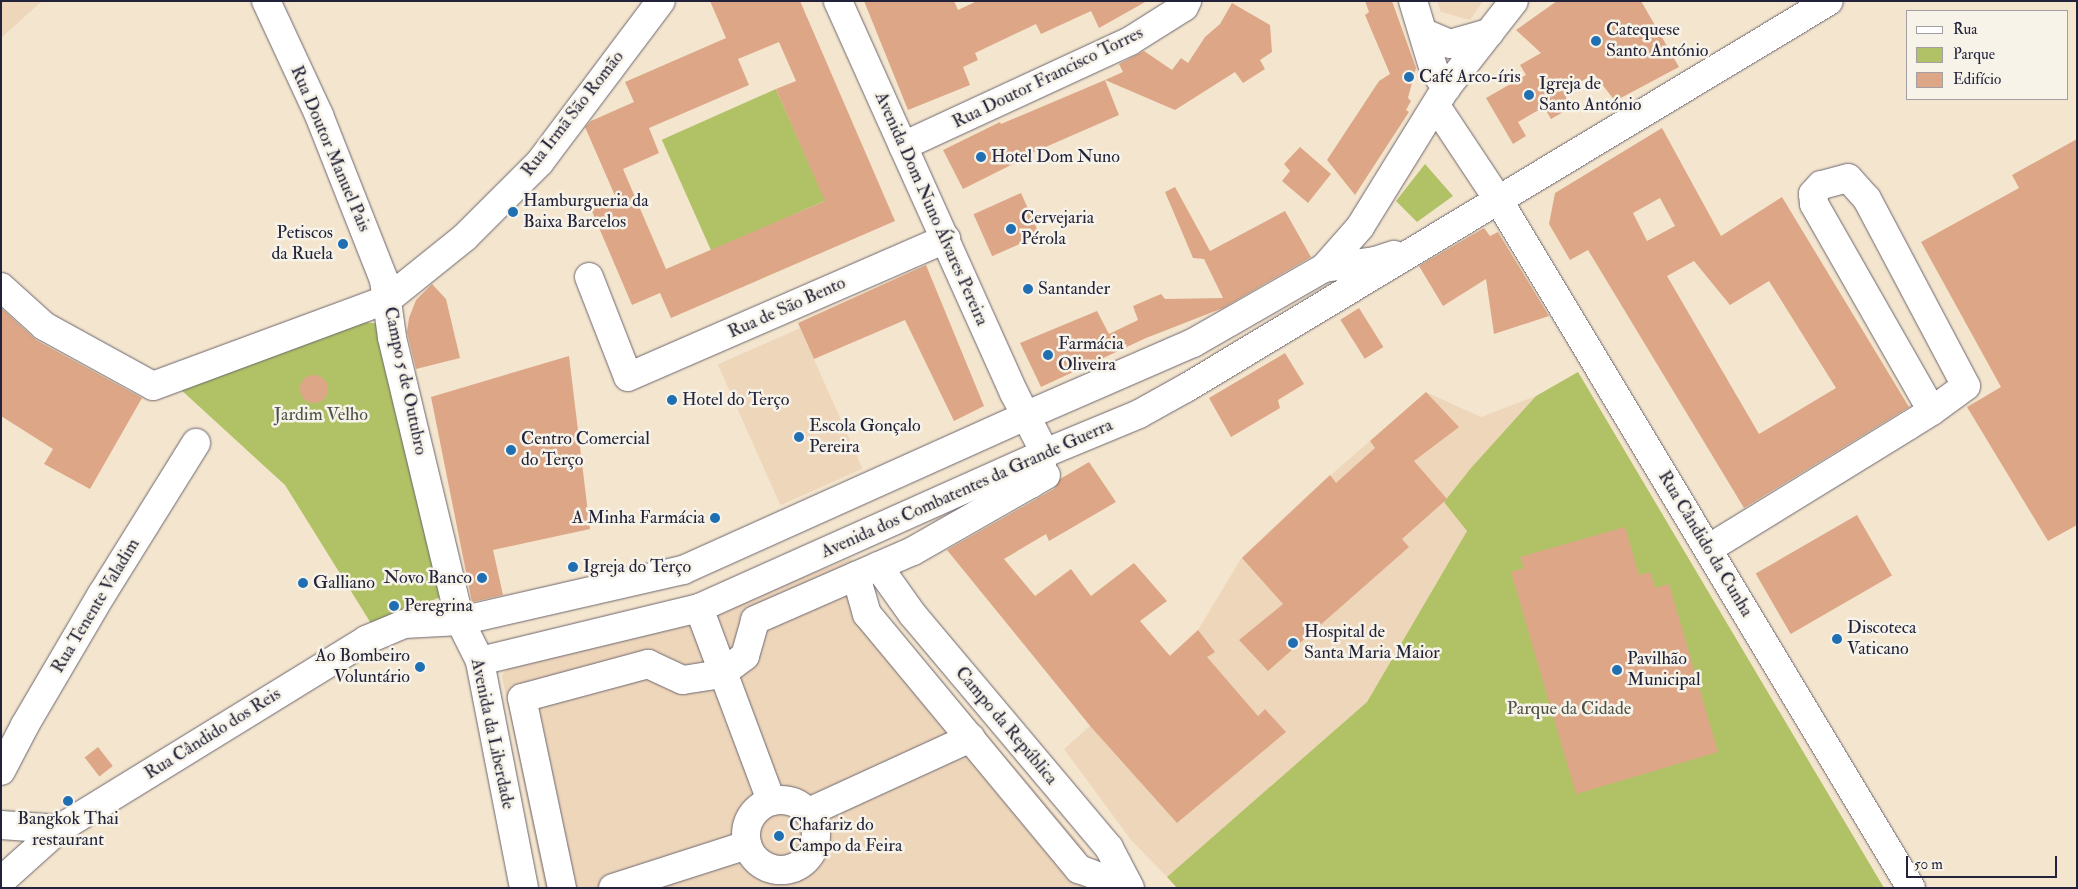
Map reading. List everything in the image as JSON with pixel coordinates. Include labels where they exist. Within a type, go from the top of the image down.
[{"type":"street","name":"Rua Doutor Manuel Pais","points":[[266,1],[319,116],[384,280],[388,298]]},
{"type":"street","name":"Rua Irmã São Romão","points":[[388,298],[465,237],[540,162],[661,1]]},
{"type":"street","name":"Avenida Dom Nuno Álvares Pereira","points":[[838,1],[1025,416],[1045,453]]},
{"type":"street","name":"Rua Doutor Francisco Torres","points":[[902,146],[1130,41],[1184,7],[1187,1]]},
{"type":"street","name":"Rua Cândido da Cunha","points":[[1413,1],[1424,33],[1441,97],[1499,201],[1911,888]]},
{"type":"street","name":"Avenida dos Combatentes da Grande Guerra","points":[[480,661],[697,608],[1045,453],[1139,414],[1210,374],[1829,1]]},
{"type":"street","points":[[1324,268],[1360,227],[1441,97],[1514,3]]},
{"type":"street","points":[[1424,33],[1450,44],[1489,33]]},
{"type":"street","points":[[1708,549],[1932,411],[1966,386],[1867,199],[1848,178],[1821,185],[1813,194],[1814,204],[1932,411]]},
{"type":"street","name":"Rua de São Bento","points":[[589,277],[628,377],[946,238]]},
{"type":"street","name":"Avenida dos Combatentes da Grande Guerra","points":[[460,620],[670,573],[698,563],[1025,416],[1193,343],[1324,268],[1375,261],[1424,245]]},
{"type":"street","name":"Campo 5 de Outubro","points":[[1,287],[44,326],[153,386],[388,298],[392,336],[460,620]]},
{"type":"street","points":[[1193,343],[1204,355],[1210,374]]},
{"type":"street","points":[[1164,356],[1170,374],[1186,388]]},
{"type":"street","points":[[562,888],[522,698],[648,664],[682,680],[721,674],[745,656],[755,620],[913,551],[1031,484],[1139,414]]},
{"type":"street","name":"Rua Tenente Valadim","points":[[1,772],[25,725],[102,594],[196,444]]},
{"type":"street","points":[[1031,484],[1040,469],[1045,453]]},
{"type":"street","points":[[697,608],[709,580],[698,563]]},
{"type":"street","points":[[867,571],[867,614],[1079,868],[1129,888]]},
{"type":"street","name":"Campo da República","points":[[867,571],[913,615],[1109,848],[1129,888]]},
{"type":"street","points":[[670,573],[671,594],[697,608],[771,801]]},
{"type":"street","name":"Rua Cândido dos Reis","points":[[1,880],[60,829],[366,640],[404,624],[460,620]]},
{"type":"street","name":"Avenida da Liberdade","points":[[460,620],[480,661],[524,888]]},
{"type":"street","points":[[809,812],[971,738]]},
{"type":"street","points":[[785,799],[798,803],[809,812],[816,825],[817,839],[795,878],[764,866],[753,858],[746,846],[745,832],[750,818],[758,807],[771,801],[785,799]]},
{"type":"street","points":[[1,825],[60,829]]},
{"type":"street","points":[[613,888],[746,846]]},
{"type":"shaded area","points":[[1,1],[42,1],[1,38]]},
{"type":"shaded area","points":[[1437,1],[1483,1],[1470,20],[1441,12]]},
{"type":"shaded area","name":"Escola Gonçalo Pereira","points":[[800,328],[863,469],[780,505],[718,365]]},
{"type":"shaded area","name":"Hospital de Santa Maria Maior","points":[[1426,392],[1481,417],[1536,396],[1471,468],[1467,531],[1367,702],[1167,877],[1131,840],[1064,749],[1198,630],[1242,557],[1308,495]]},
{"type":"shaded area","points":[[851,558],[877,605],[1085,850],[1088,888],[545,888],[502,676],[510,664],[773,590]]},
{"type":"green space","points":[[776,89],[826,200],[711,251],[662,140]]},
{"type":"green space","points":[[1425,164],[1453,196],[1417,222],[1396,201]]},
{"type":"green space","name":"Jardim Velho","points":[[357,321],[380,324],[448,594],[372,625],[285,485],[179,388]]},
{"type":"green space","name":"Parque da Cidade","points":[[1578,372],[1884,888],[1177,888],[1167,877],[1367,702],[1467,531],[1444,502],[1471,468],[1536,396]]},
{"type":"building","points":[[710,1],[800,1],[895,221],[671,318],[660,293],[632,305],[591,209],[616,198],[585,127],[591,121],[634,102],[625,82],[726,38]],"holes":[[[779,42],[796,81],[776,89],[825,201],[666,269],[623,169],[659,153],[649,128],[749,85],[738,59]]]},
{"type":"building","points":[[864,1],[954,1],[958,10],[977,1],[1147,1],[1099,28],[1091,11],[1041,34],[1036,24],[975,53],[978,60],[963,67],[970,85],[908,110]]},
{"type":"building","points":[[1365,1],[1392,1],[1416,68],[1408,98],[1411,101],[1406,110],[1409,112],[1355,195],[1327,160],[1379,81],[1390,74],[1365,15],[1369,12]]},
{"type":"building","name":"Catequese Santo António","points":[[1557,1],[1641,1],[1679,67],[1615,101],[1594,74],[1563,92],[1572,107],[1551,119],[1544,107],[1518,122],[1526,136],[1513,144],[1486,98],[1526,75],[1520,65],[1541,53],[1516,30]]},
{"type":"building","points":[[1232,3],[1270,25],[1272,52],[1260,60],[1265,69],[1243,83],[1235,72],[1175,110],[1105,80],[1123,72],[1119,64],[1144,51],[1172,70],[1181,58],[1188,63],[1205,37],[1220,24]]},
{"type":"building","points":[[1105,80],[1119,115],[1018,159],[1019,161],[963,189],[943,150],[1000,122],[1001,124]]},
{"type":"building","points":[[1662,128],[1721,236],[1782,197],[1909,407],[1744,508],[1588,250],[1570,260],[1549,224],[1555,193]],"holes":[[[1660,198],[1675,226],[1647,241],[1633,213]],[[1694,261],[1730,305],[1769,281],[1836,388],[1759,434],[1667,276]]]},
{"type":"building","points":[[2077,139],[2077,525],[2048,541],[1967,407],[2001,387],[1921,242],[2019,188],[2012,175]]},
{"type":"building","points":[[1300,147],[1331,174],[1308,203],[1282,181],[1290,171],[1284,164]]},
{"type":"building","points":[[1175,187],[1210,251],[1285,211],[1311,257],[1223,308],[1146,338],[1041,387],[1020,343],[1097,311],[1109,334],[1138,320],[1133,306],[1161,294],[1165,299],[1223,298],[1204,259],[1193,258],[1165,192]]},
{"type":"building","points":[[1021,193],[1040,235],[992,256],[973,214]]},
{"type":"building","points":[[1484,228],[1490,236],[1498,232],[1549,316],[1494,334],[1486,279],[1443,306],[1419,266]]},
{"type":"building","points":[[926,265],[984,406],[954,421],[905,320],[814,359],[798,323]]},
{"type":"building","points":[[432,284],[446,299],[460,358],[416,369],[407,332],[409,318],[416,300]]},
{"type":"building","points":[[1,308],[36,340],[142,398],[90,489],[44,464],[53,449],[1,416]]},
{"type":"building","points":[[1359,308],[1383,347],[1365,359],[1340,320]]},
{"type":"building","points":[[1285,353],[1304,384],[1278,400],[1280,408],[1231,437],[1209,398]]},
{"type":"building","name":"Centro Comercial do Terço","points":[[569,356],[590,529],[493,550],[503,595],[472,602],[431,397]]},
{"type":"building","points":[[314,375],[324,379],[328,389],[324,399],[314,403],[304,399],[300,389],[304,379]]},
{"type":"building","points":[[1426,392],[1459,427],[1414,461],[1447,499],[1402,539],[1409,547],[1268,671],[1239,640],[1283,604],[1242,558],[1330,475],[1336,483],[1375,448],[1370,441]]},
{"type":"building","points":[[1089,462],[1116,502],[1049,541],[1046,534],[1004,559],[1035,596],[1071,569],[1091,596],[1134,563],[1167,601],[1140,621],[1170,656],[1198,630],[1215,652],[1207,657],[1258,716],[1265,709],[1286,732],[1177,823],[1091,727],[947,550],[1054,489],[1060,479]]},
{"type":"building","points":[[1857,515],[1892,576],[1791,634],[1756,574]]},
{"type":"building","name":"Pavilhão Municipal","points":[[1625,527],[1639,575],[1650,572],[1655,588],[1669,584],[1718,752],[1576,794],[1511,572],[1524,568],[1520,557]]},
{"type":"building","points":[[98,747],[113,766],[99,776],[85,757]]},
{"type":"place","name":"Catequese Santo António","points":[[1596,41]]},
{"type":"place","name":"Café Arco-íris","points":[[1409,77]]},
{"type":"place","name":"Igreja de Santo António","points":[[1529,95]]},
{"type":"place","name":"Hotel Dom Nuno","points":[[981,157]]},
{"type":"place","name":"Hamburgueria da Baixa Barcelos","points":[[513,212]]},
{"type":"place","name":"Cervejaria Pérola","points":[[1011,229]]},
{"type":"place","name":"Petiscos da Ruela","points":[[343,244]]},
{"type":"place","name":"Santander","points":[[1028,289]]},
{"type":"place","name":"Farmácia Oliveira","points":[[1048,355]]},
{"type":"place","name":"Hotel do Terço","points":[[672,400]]},
{"type":"place","name":"Escola Gonçalo Pereira","points":[[799,437]]},
{"type":"place","name":"Centro Comercial do Terço","points":[[511,450]]},
{"type":"place","name":"A Minha Farmácia","points":[[715,518]]},
{"type":"place","name":"Igreja do Terço","points":[[573,567]]},
{"type":"place","name":"Novo Banco","points":[[482,578]]},
{"type":"place","name":"Galliano","points":[[303,583]]},
{"type":"place","name":"Peregrina","points":[[394,606]]},
{"type":"place","name":"Discoteca Vaticano","points":[[1837,639]]},
{"type":"place","name":"Hospital de Santa Maria Maior","points":[[1293,643]]},
{"type":"place","name":"Ao Bombeiro Voluntário","points":[[420,667]]},
{"type":"place","name":"Pavilhão Municipal","points":[[1617,670]]},
{"type":"place","name":"Bangkok Thai restaurant","points":[[68,801]]},
{"type":"place","name":"Chafariz do Campo da Feira","points":[[779,836]]}]
